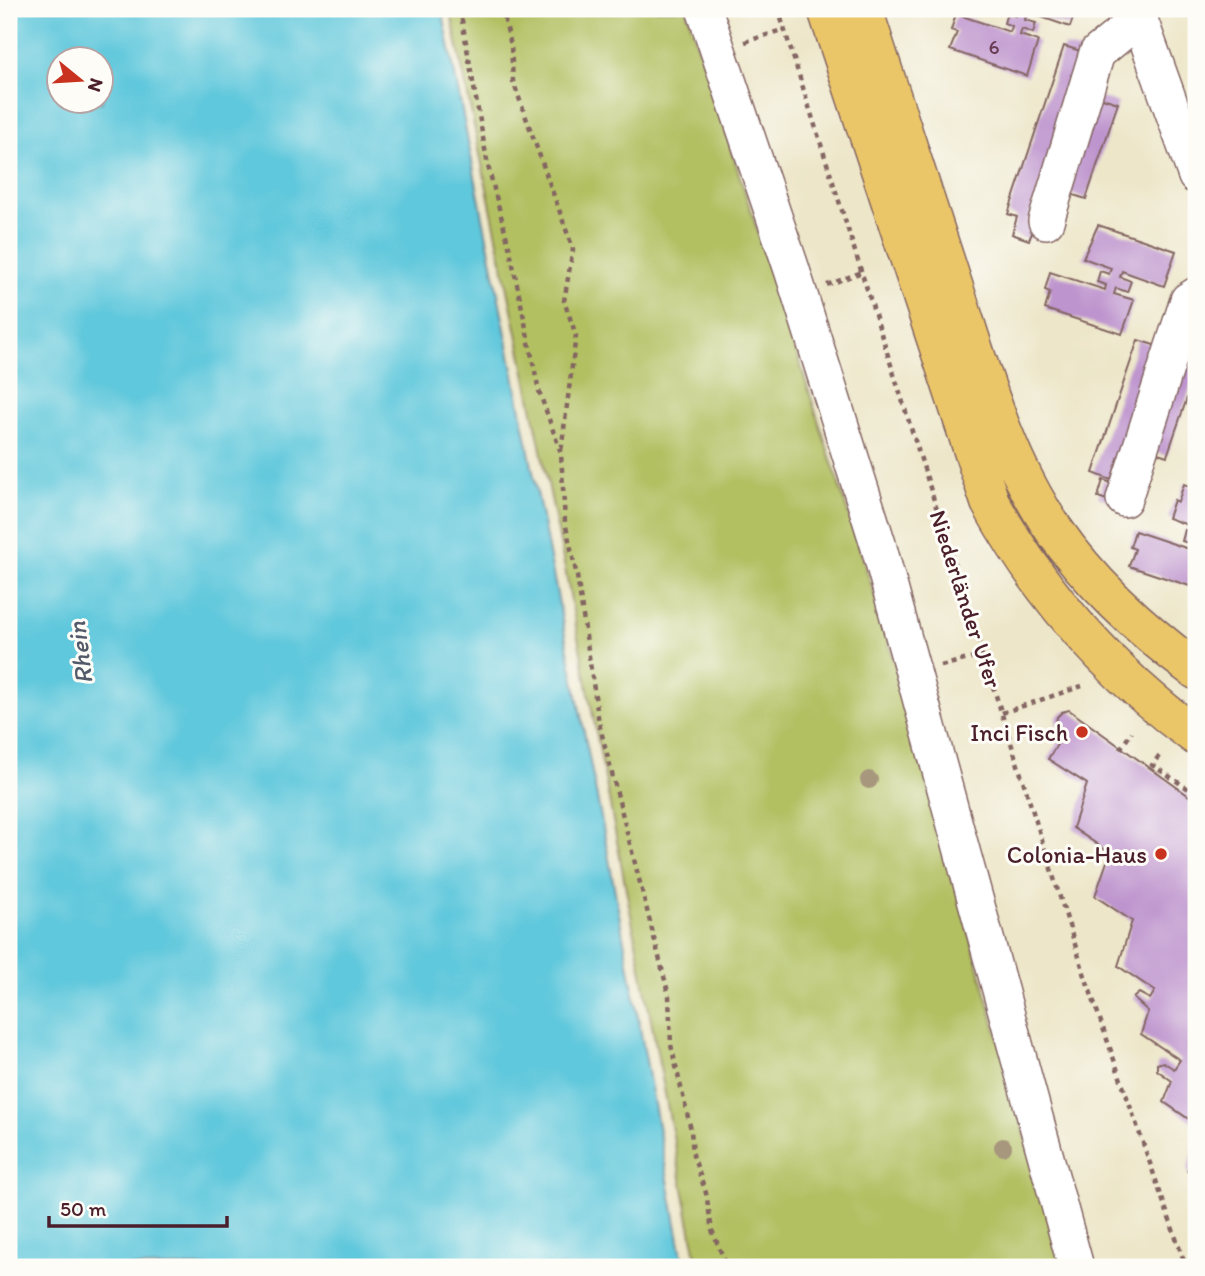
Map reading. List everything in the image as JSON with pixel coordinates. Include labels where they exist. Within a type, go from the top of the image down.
[{"type":"main road","points":[[827,9],[990,502],[1028,565],[1084,639],[1124,678],[1196,736]]},
{"type":"main road","points":[[863,9],[987,391],[1023,475],[1053,529],[1090,575],[1157,641],[1196,670]]},
{"type":"street","points":[[704,9],[792,270],[878,544],[1076,1267]]},
{"type":"street","points":[[1045,221],[1097,53],[1138,13],[1193,157]]},
{"type":"street","points":[[1124,499],[1188,300],[1196,295]]},
{"type":"path","points":[[460,9],[483,125],[488,166],[510,250],[539,391],[561,453]]},
{"type":"path","points":[[502,9],[511,46],[513,80],[573,250],[564,301],[576,335],[561,453],[565,522],[577,576],[599,723],[669,996],[671,1045],[691,1130],[693,1155],[706,1193],[712,1230],[727,1267]]},
{"type":"path","name":"Niederländer Ufer","points":[[778,9],[1087,979],[1186,1267]]},
{"type":"path","points":[[747,41],[785,29]]},
{"type":"path","points":[[822,287],[862,272]]},
{"type":"path","points":[[953,664],[984,655]]},
{"type":"path","points":[[1002,713],[1082,686]]},
{"type":"path","points":[[1120,749],[1132,732]]},
{"type":"path","points":[[1159,756],[1152,765],[1196,794]]},
{"type":"green space","points":[[450,9],[686,9],[881,615],[1062,1267],[698,1267],[558,532]]},
{"type":"water","name":"Rhein","points":[[9,9],[442,9],[606,843],[684,1267],[9,1267]]},
{"type":"building","points":[[1018,9],[1076,9],[1070,27],[1027,12],[1025,20],[1036,23],[1033,33],[1022,29],[1020,35],[1038,41],[1027,76],[950,50],[957,32],[951,30],[956,14],[1010,32],[1012,26],[1004,23],[1007,13],[1015,16]]},
{"type":"building","points":[[1064,46],[1084,52],[1028,221],[1036,224],[1029,240],[1012,234],[1017,217],[1008,214]]},
{"type":"building","points":[[1096,96],[1118,103],[1086,199],[1064,192]]},
{"type":"building","points":[[1098,225],[1176,251],[1164,286],[1122,271],[1120,277],[1131,281],[1127,292],[1116,288],[1114,294],[1134,300],[1122,334],[1045,309],[1050,292],[1045,290],[1050,272],[1105,290],[1106,285],[1097,282],[1100,271],[1109,274],[1111,268],[1083,258]]},
{"type":"building","points":[[1138,340],[1157,346],[1111,480],[1093,473]]},
{"type":"building","points":[[1182,355],[1196,359],[1196,372],[1167,456],[1149,450]]},
{"type":"building","points":[[1103,480],[1121,486],[1116,503],[1098,497]]},
{"type":"building","points":[[1184,484],[1196,488],[1196,528],[1168,518],[1174,500],[1178,502]]},
{"type":"building","points":[[1185,530],[1196,533],[1196,588],[1129,566],[1135,549],[1130,547],[1135,531],[1189,549],[1192,544],[1182,541]]},
{"type":"building","points":[[1069,710],[1196,801],[1196,1124],[1164,1102],[1172,1081],[1157,1070],[1157,1064],[1163,1062],[1174,1069],[1180,1060],[1141,1034],[1148,1011],[1133,998],[1139,993],[1150,999],[1155,991],[1118,966],[1132,921],[1095,896],[1110,853],[1073,828],[1087,784],[1048,759],[1065,732],[1056,723],[1057,717]]},
{"type":"building","points":[[1196,1143],[1196,1178],[1187,1171]]},
{"type":"place","name":"Inci Fisch","points":[[1082,732]]},
{"type":"place","name":"Colonia-Haus","points":[[1161,854]]}]
